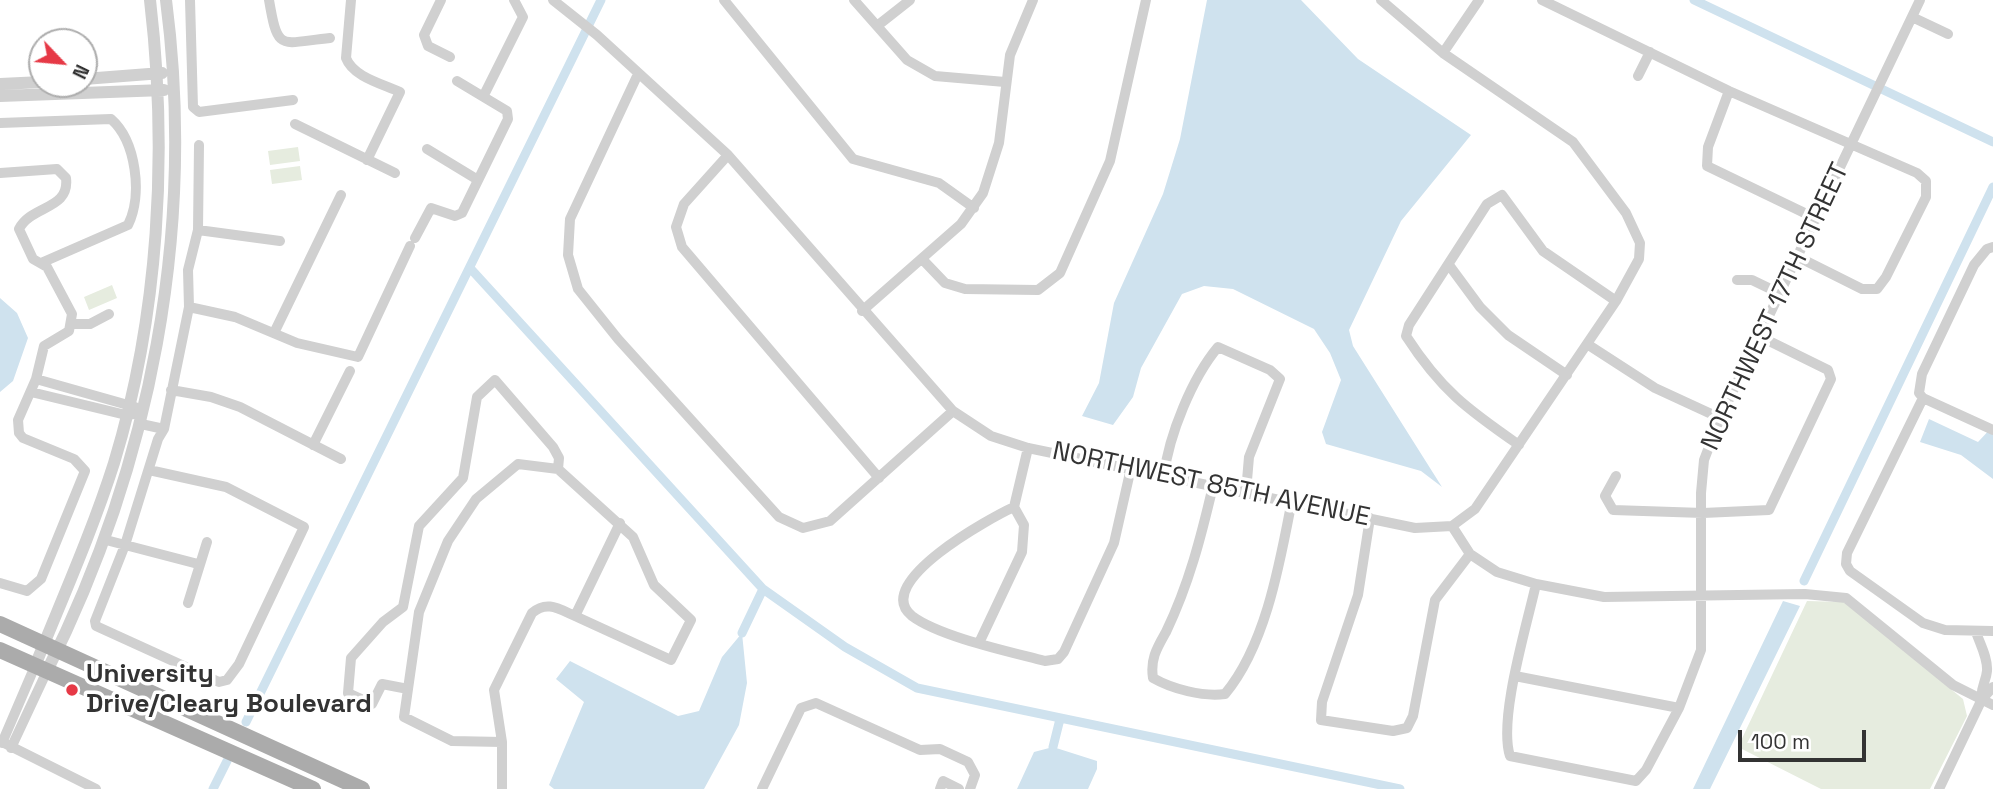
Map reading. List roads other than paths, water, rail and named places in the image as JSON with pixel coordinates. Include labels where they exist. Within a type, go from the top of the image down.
[{"type":"main road","points":[[0,624],[362,789]]},
{"type":"main road","points":[[0,650],[313,789]]},
{"type":"street","points":[[51,647],[101,503],[128,409],[153,266],[158,200],[157,91],[150,0]]},
{"type":"street","points":[[96,789],[5,744],[106,540],[142,418],[168,268],[173,186],[173,72],[166,0]]},
{"type":"street","points":[[190,0],[193,107],[199,112],[293,100]]},
{"type":"street","points":[[269,0],[275,35],[280,40],[288,42],[330,38]]},
{"type":"street","points":[[351,0],[346,58],[348,64],[355,71],[400,92],[367,160]]},
{"type":"street","points":[[441,0],[424,36],[429,46],[450,57]]},
{"type":"street","points":[[484,95],[523,17],[514,0]]},
{"type":"street","name":"NORTHWEST 85TH AVENUE","points":[[553,0],[597,35],[728,155],[862,311],[953,411],[977,429],[1028,448],[1292,500],[1415,528],[1452,526]]},
{"type":"street","points":[[724,0],[853,159],[939,183],[974,208]]},
{"type":"street","points":[[854,0],[907,60],[935,76],[1005,82]]},
{"type":"street","points":[[877,26],[909,0]]},
{"type":"street","points":[[862,311],[923,260],[974,208],[989,181],[1015,38],[1032,0]]},
{"type":"street","points":[[923,260],[945,283],[960,289],[1029,292],[1045,286],[1060,272],[1110,161],[1146,0]]},
{"type":"street","points":[[1381,0],[1443,53],[1573,142],[1626,213],[1640,243],[1640,259],[1567,375],[1475,509],[1452,526],[1470,554],[1497,572],[1536,584],[1604,597],[1702,598],[1805,594],[1846,598],[1954,685],[1993,705]]},
{"type":"street","points":[[1443,53],[1479,0]]},
{"type":"street","points":[[1542,0],[1729,91],[1917,173],[1927,185],[1926,197],[1884,282],[1877,289],[1864,290],[1798,257]]},
{"type":"street","name":"NORTHWEST 17TH STREET","points":[[1515,676],[1506,743],[1510,756],[1636,781],[1647,770],[1679,708],[1701,650],[1701,493],[1704,460],[1720,418],[1920,0]]},
{"type":"street","points":[[1912,17],[1948,34]]},
{"type":"street","points":[[1637,76],[1650,52]]},
{"type":"street","points":[[98,78],[173,72]]},
{"type":"street","points":[[638,74],[570,219],[569,255],[578,289],[618,339],[779,517],[803,528],[830,521],[953,411]]},
{"type":"street","points":[[189,307],[235,317],[297,343],[358,357],[412,242],[431,208],[455,216],[462,213],[508,119],[507,111],[457,81]]},
{"type":"street","points":[[0,85],[28,83]]},
{"type":"street","points":[[0,96],[173,89]]},
{"type":"street","points":[[1729,91],[1708,147],[1707,166],[1817,219]]},
{"type":"street","points":[[0,123],[111,119],[119,127],[132,151],[135,163],[133,206],[128,225],[41,263]]},
{"type":"street","points":[[295,124],[395,173]]},
{"type":"street","points":[[149,470],[226,487],[299,522],[303,533],[239,664],[227,680],[219,682],[96,626],[95,621],[125,545],[158,439],[164,429],[189,307],[188,270],[198,230],[199,145]]},
{"type":"street","points":[[427,149],[478,180]]},
{"type":"street","points":[[728,155],[684,204],[676,227],[682,247],[879,478]]},
{"type":"street","points":[[0,173],[57,169],[66,178],[65,194],[60,201],[28,217],[19,229],[33,260],[47,267],[72,314],[72,324],[60,339],[44,346],[36,379],[18,419],[19,433],[23,438],[74,459],[85,471],[41,579],[27,590],[0,583]]},
{"type":"street","points":[[274,333],[341,195]]},
{"type":"street","points":[[1519,444],[1460,404],[1427,368],[1406,336],[1409,325],[1488,204],[1502,195],[1543,251],[1616,301]]},
{"type":"street","points":[[198,230],[280,241]]},
{"type":"street","points":[[1991,429],[1923,398],[1919,393],[1922,374],[1974,265],[1987,249],[1993,247]]},
{"type":"street","points":[[1449,265],[1480,307],[1508,335],[1567,375]]},
{"type":"street","points":[[168,268],[188,270]]},
{"type":"street","points":[[1737,280],[1752,280],[1781,294]]},
{"type":"street","points":[[72,324],[90,324],[109,314]]},
{"type":"street","points":[[1616,477],[1605,496],[1613,510],[1703,513],[1769,510],[1831,379],[1828,370],[1761,337]]},
{"type":"street","points":[[1587,344],[1655,388],[1720,418]]},
{"type":"street","points":[[1164,475],[1171,440],[1207,361],[1218,347],[1270,370],[1280,379],[1249,457],[1245,492]]},
{"type":"street","points":[[313,445],[350,371]]},
{"type":"street","points":[[36,379],[128,409],[164,429]]},
{"type":"street","points":[[408,689],[382,684],[372,704],[348,693],[351,658],[383,622],[402,607],[419,526],[461,480],[477,397],[495,380],[553,447],[559,458],[558,470]]},
{"type":"street","points":[[53,398],[56,384]]},
{"type":"street","points":[[171,390],[211,397],[240,407],[341,459]]},
{"type":"street","points":[[31,392],[53,398],[128,409]]},
{"type":"street","points":[[1923,398],[1847,553],[1846,564],[1850,571],[1923,623],[1945,630],[1993,632]]},
{"type":"street","points":[[979,643],[1022,552],[1024,525],[1014,506],[1028,448]]},
{"type":"street","points":[[502,742],[452,741],[404,717],[419,612],[448,541],[476,499],[518,464],[558,470],[620,523],[639,548],[654,585],[691,620],[671,660],[550,605],[539,606],[532,612],[494,690],[502,742],[502,789]]},
{"type":"street","points":[[1014,506],[962,534],[927,563],[906,587],[904,603],[913,616],[979,643],[1045,661],[1058,659],[1064,652],[1105,566],[1114,542],[1130,468]]},
{"type":"street","points":[[1213,486],[1195,565],[1184,595],[1150,663],[1153,678],[1164,685],[1214,696],[1225,694],[1236,681],[1264,617],[1292,500]]},
{"type":"street","points":[[1370,518],[1357,595],[1322,702],[1321,719],[1393,731],[1407,727],[1413,716],[1435,600],[1470,554]]},
{"type":"street","points":[[575,616],[620,523]]},
{"type":"street","points":[[106,540],[198,564]]},
{"type":"street","points":[[188,603],[206,541]]},
{"type":"street","points":[[1536,584],[1515,676],[1679,708]]},
{"type":"street","points":[[1976,632],[1986,660],[1987,672],[1980,691],[1982,699]]},
{"type":"street","points":[[1939,789],[1982,699],[1989,695],[1993,687]]},
{"type":"street","points":[[762,789],[801,708],[816,703],[920,750],[940,749],[968,762],[974,769],[970,789]]},
{"type":"street","points":[[940,789],[943,781],[959,789]]},
{"type":"water","points":[[1207,0],[1301,0],[1358,59],[1471,135],[1401,221],[1349,330],[1353,346],[1442,487],[1421,471],[1326,444],[1322,432],[1341,380],[1330,353],[1314,329],[1233,289],[1204,286],[1182,294],[1141,368],[1133,397],[1113,425],[1082,416],[1099,383],[1114,303],[1163,194],[1180,139]]},
{"type":"water","points":[[0,298],[17,313],[28,338],[13,381],[0,392]]},
{"type":"water","points":[[1929,419],[1978,442],[1993,426],[1993,479],[1961,455],[1920,442]]},
{"type":"water","points":[[1783,601],[1800,606],[1710,789],[1693,789]]},
{"type":"water","points":[[742,633],[747,683],[739,725],[704,789],[554,789],[549,785],[584,702],[556,679],[570,661],[678,716],[699,711],[722,657]]},
{"type":"water","points":[[1053,747],[1097,761],[1097,769],[1088,789],[1017,789],[1034,752]]},
{"type":"waterway","points":[[246,722],[601,0]]},
{"type":"waterway","points":[[1694,0],[1993,142]]},
{"type":"waterway","points":[[1804,581],[1993,187]]},
{"type":"waterway","points":[[470,268],[763,589],[845,647],[917,688],[1400,789]]},
{"type":"waterway","points":[[742,633],[763,589]]},
{"type":"waterway","points":[[1053,747],[1060,719]]},
{"type":"waterway","points":[[213,789],[227,761]]},
{"type":"place","name":"University Drive/Cleary Boulevard","points":[[72,690]]}]
